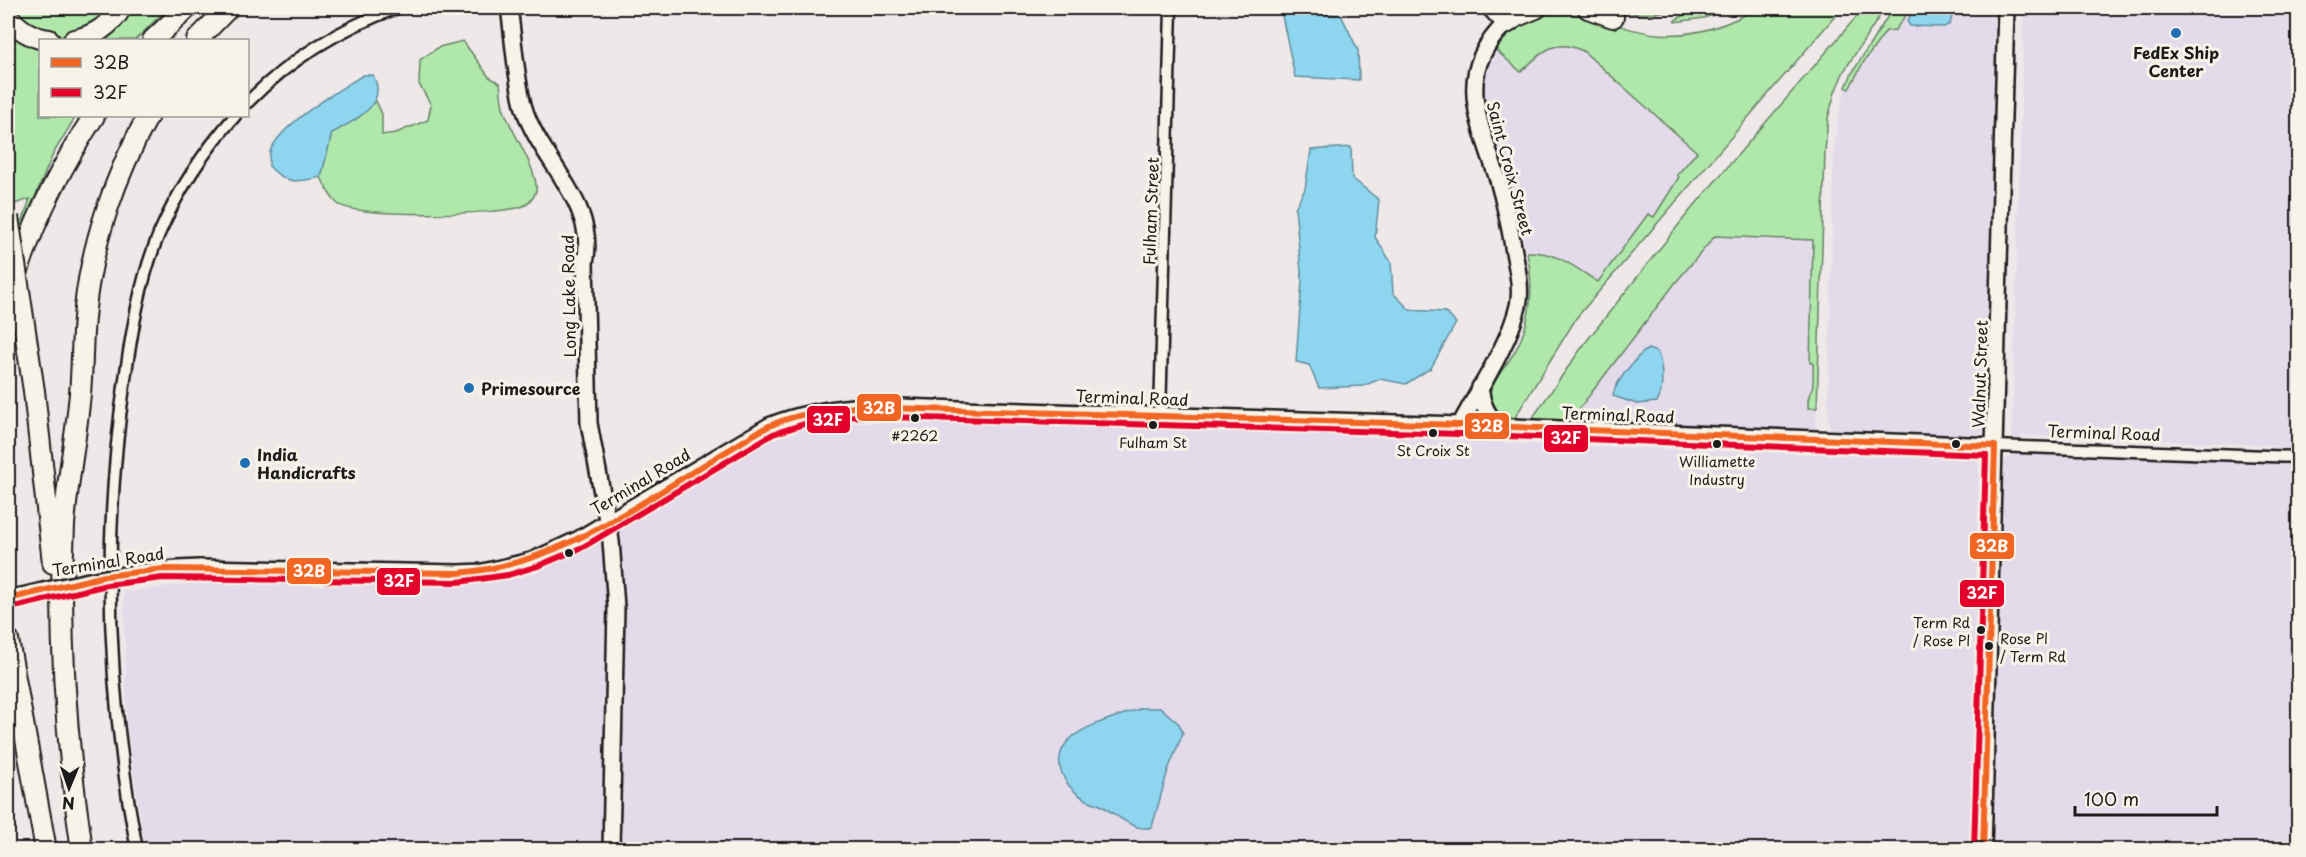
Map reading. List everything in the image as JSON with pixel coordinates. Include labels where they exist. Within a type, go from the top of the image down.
[{"type":"highway","points":[[77,39],[103,28],[121,8]]},
{"type":"highway","points":[[154,39],[187,8]]},
{"type":"highway","points":[[198,39],[228,8]]},
{"type":"highway","points":[[1505,24],[1536,8]]},
{"type":"highway","points":[[1588,8],[1613,17]]},
{"type":"highway","points":[[8,16],[31,35],[45,39]]},
{"type":"highway","points":[[8,304],[26,247],[45,201],[70,153],[93,117]]},
{"type":"highway","points":[[61,623],[64,522],[80,401],[86,298],[107,210],[126,161],[148,117]]},
{"type":"highway","points":[[8,217],[34,391],[61,623],[69,748],[82,849]]},
{"type":"highway","points":[[8,640],[46,849]]},
{"type":"highway","points":[[8,674],[32,779]]},
{"type":"street","points":[[249,101],[280,73],[328,39],[397,8]]},
{"type":"street","name":"Long Lake Road","points":[[510,8],[517,73],[525,108],[533,129],[569,186],[586,227],[589,247],[585,263],[589,423],[608,521],[616,607],[611,849]]},
{"type":"street","name":"Fulham Street","points":[[1160,416],[1171,8]]},
{"type":"street","points":[[1490,8],[1505,24]]},
{"type":"street","name":"Walnut Street","points":[[1983,849],[2006,8]]},
{"type":"street","name":"Saint Croix Street","points":[[1460,425],[1502,347],[1518,305],[1518,272],[1502,194],[1474,101],[1476,73],[1480,59],[1495,34],[1505,24]]},
{"type":"street","points":[[137,849],[123,769],[113,672],[110,551],[121,405],[139,299],[159,236],[190,175],[218,134],[234,117]]},
{"type":"street","points":[[1480,387],[1486,411],[1502,427]]},
{"type":"street","name":"Terminal Road","points":[[8,599],[105,576],[163,569],[483,572],[531,561],[555,551],[744,439],[784,420],[815,412],[867,406],[1460,425],[2298,457]]},
{"type":"shaded area","points":[[1911,8],[1996,8],[1984,426],[1982,432],[1977,435],[1831,431],[1828,418],[1834,146],[1839,114],[1846,87],[1850,89],[1863,63],[1887,31],[1895,30]]},
{"type":"shaded area","points":[[2024,8],[2298,8],[2298,449],[2273,448],[2273,445],[2023,435],[2021,438],[2014,438],[2012,435]]},
{"type":"shaded area","points":[[1556,45],[1571,46],[1583,51],[1697,152],[1677,175],[1679,177],[1653,217],[1648,214],[1598,283],[1555,255],[1527,252],[1485,100],[1485,78],[1491,57],[1496,50],[1521,72],[1540,53]]},
{"type":"shaded area","points":[[1714,236],[1813,239],[1810,362],[1813,363],[1810,408],[1817,408],[1816,430],[1569,422],[1676,282]]},
{"type":"shaded area","points":[[815,422],[1162,427],[1534,444],[1975,460],[1979,464],[1969,849],[145,849],[127,727],[124,592],[197,583],[474,585],[537,573],[615,528],[750,444]]},
{"type":"shaded area","points":[[2015,453],[2298,463],[2298,849],[1993,849],[2004,461]]},
{"type":"green space","points":[[8,8],[116,8],[108,17],[90,27],[64,37],[54,37],[37,31]]},
{"type":"green space","points":[[129,8],[168,8],[136,39],[95,39]]},
{"type":"green space","points":[[1608,8],[1678,8],[1643,14]]},
{"type":"green space","points":[[1699,8],[1734,8],[1704,18],[1675,22]]},
{"type":"green space","points":[[1757,8],[1842,8],[1577,317],[1514,419],[1499,414],[1493,408],[1490,393],[1497,377],[1514,353],[1525,329],[1531,291],[1527,252],[1538,252],[1556,257],[1598,282],[1648,214],[1654,217],[1679,177],[1677,175],[1697,152],[1583,51],[1573,47],[1555,46],[1541,53],[1521,72],[1496,50],[1519,26],[1545,15],[1561,13],[1577,15],[1657,34],[1683,34],[1721,25]]},
{"type":"green space","points":[[1864,8],[1885,8],[1844,71],[1828,118],[1817,408],[1808,408],[1813,380],[1813,363],[1810,363],[1813,240],[1715,236],[1676,282],[1569,422],[1531,420],[1585,343],[1688,213]]},
{"type":"green space","points":[[1893,8],[1911,8],[1895,30],[1886,31],[1863,63],[1849,89],[1846,87],[1852,73]]},
{"type":"green space","points":[[8,23],[39,43],[39,117],[75,117],[53,154],[19,235],[16,221],[23,220],[30,199],[14,204],[8,143]]},
{"type":"green space","points":[[463,41],[489,77],[500,83],[504,110],[529,162],[536,183],[536,191],[532,199],[526,205],[507,210],[427,214],[371,212],[338,204],[330,195],[321,177],[332,133],[358,118],[376,101],[382,114],[382,135],[396,133],[428,120],[431,105],[419,84],[420,60],[439,47]]},
{"type":"water","points":[[1916,8],[1954,8],[1950,24],[1944,27],[1910,26],[1907,21]]},
{"type":"water","points":[[1281,11],[1341,15],[1358,50],[1359,80],[1295,77]]},
{"type":"water","points":[[363,75],[373,75],[377,95],[373,103],[359,117],[332,133],[321,177],[292,180],[275,172],[269,166],[270,152],[285,131],[311,109]]},
{"type":"water","points":[[1351,147],[1352,178],[1379,200],[1375,237],[1391,262],[1393,293],[1410,310],[1445,312],[1456,323],[1431,368],[1406,384],[1380,379],[1363,386],[1319,388],[1309,365],[1296,362],[1302,281],[1295,208],[1305,189],[1311,150]]},
{"type":"water","points":[[1648,349],[1657,352],[1661,363],[1662,384],[1657,402],[1637,404],[1613,396],[1617,384],[1627,370]]},
{"type":"water","points":[[1142,708],[1161,708],[1179,724],[1183,733],[1168,770],[1152,827],[1146,828],[1132,825],[1102,806],[1077,794],[1065,780],[1060,764],[1060,755],[1064,747],[1077,734],[1094,725]]},
{"type":"transit line","name":"32B","points":[[8,599],[105,576],[163,569],[458,573],[495,568],[564,545],[596,529],[769,426],[822,411],[854,407],[1460,425],[1995,446],[1983,850]]},
{"type":"transit line","name":"32F","points":[[10,608],[107,585],[163,578],[458,582],[508,575],[538,566],[583,547],[773,434],[807,423],[855,416],[1460,434],[1986,455],[1974,850]]},
{"type":"place","name":"FedEx Ship Center","points":[[2176,33]]},
{"type":"place","name":"Primesource","points":[[469,388]]},
{"type":"place","name":"#2262","points":[[915,418]]},
{"type":"place","name":"Fulham St","points":[[1153,425]]},
{"type":"place","name":"St Croix St","points":[[1433,433]]},
{"type":"place","name":"Williamette Industry","points":[[1717,444]]},
{"type":"place","name":"India Handicrafts","points":[[245,463]]},
{"type":"place","name":"Term Rd / Rose Pl","points":[[1981,630]]},
{"type":"place","name":"Rose Pl / Term Rd","points":[[1989,646]]}]
